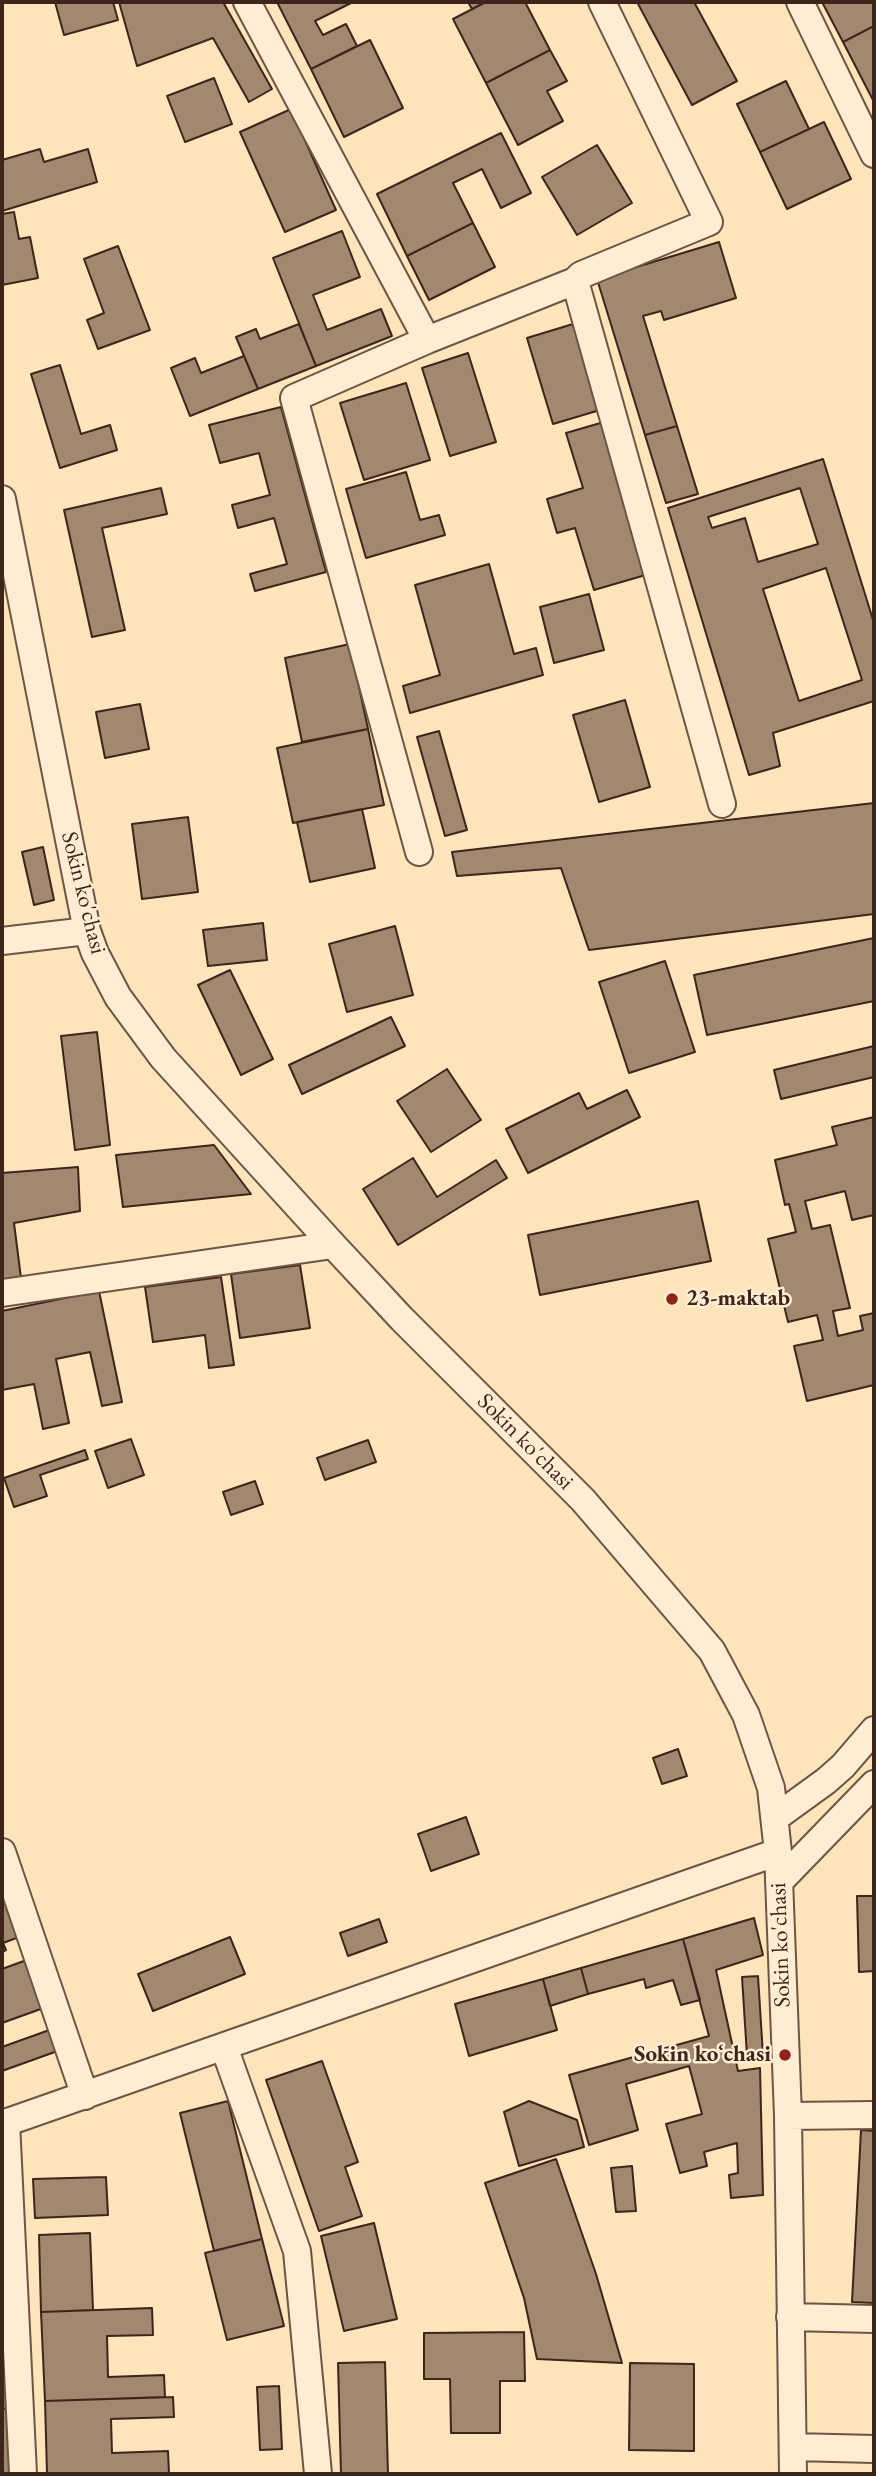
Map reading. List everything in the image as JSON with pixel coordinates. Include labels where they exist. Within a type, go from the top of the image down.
[{"type":"street","points":[[247,2],[427,340]]},
{"type":"street","points":[[419,852],[295,398],[709,222],[602,2]]},
{"type":"street","points":[[800,2],[873,149]]},
{"type":"street","points":[[575,281],[722,804]]},
{"type":"street","name":"Sokin ko'chasi","points":[[2,499],[87,931],[106,975],[132,1018],[163,1058],[402,1319],[583,1500],[712,1651],[746,1715],[771,1788],[778,1852],[788,2116],[793,2474]]},
{"type":"street","points":[[2,941],[87,931]]},
{"type":"street","points":[[2,1293],[333,1245]]},
{"type":"street","points":[[775,1818],[835,1773],[874,1730]]},
{"type":"street","points":[[779,1882],[874,1784]]},
{"type":"street","points":[[2,1852],[85,2096]]},
{"type":"street","points":[[23,2474],[4,2123],[778,1852]]},
{"type":"street","points":[[224,2047],[297,2251],[318,2474]]},
{"type":"street","points":[[788,2116],[874,2115]]},
{"type":"street","points":[[790,2317],[874,2319]]},
{"type":"street","points":[[794,2447],[874,2449]]},
{"type":"building","points":[[55,2],[113,2],[118,20],[64,35]]},
{"type":"building","points":[[119,2],[223,2],[272,89],[249,102],[213,38],[137,66]]},
{"type":"building","points":[[277,2],[353,2],[315,21],[323,35],[346,24],[357,46],[311,69]]},
{"type":"building","points":[[468,2],[486,2],[472,9]]},
{"type":"building","points":[[486,2],[525,2],[550,50],[486,83],[453,19]]},
{"type":"building","points":[[637,2],[694,2],[737,81],[692,105]]},
{"type":"building","points":[[822,2],[874,2],[874,26],[843,42]]},
{"type":"building","points":[[874,26],[874,102],[843,42]]},
{"type":"building","points":[[370,40],[403,108],[344,137],[311,69]]},
{"type":"building","points":[[550,50],[567,81],[547,91],[563,121],[518,145],[486,83]]},
{"type":"building","points":[[214,78],[232,124],[185,142],[167,96]]},
{"type":"building","points":[[786,81],[809,129],[760,152],[737,104]]},
{"type":"building","points":[[291,109],[336,210],[285,232],[240,132]]},
{"type":"building","points":[[824,122],[851,179],[787,209],[760,152]]},
{"type":"building","points":[[501,133],[531,193],[501,208],[482,169],[453,183],[473,223],[407,256],[377,194]]},
{"type":"building","points":[[597,145],[632,203],[577,235],[542,177]]},
{"type":"building","points":[[40,149],[44,162],[88,149],[97,182],[2,211],[2,160]]},
{"type":"building","points":[[14,212],[19,239],[30,237],[38,278],[2,285],[2,214]]},
{"type":"building","points":[[473,223],[495,267],[429,300],[407,256]]},
{"type":"building","points":[[342,231],[360,277],[313,295],[327,330],[381,309],[392,336],[316,366],[273,258]]},
{"type":"building","points":[[719,242],[736,298],[664,320],[661,311],[643,316],[677,426],[645,435],[597,279]]},
{"type":"building","points":[[118,246],[150,330],[98,349],[87,320],[104,313],[84,259]]},
{"type":"building","points":[[299,324],[316,366],[258,389],[236,337],[256,329],[260,339]]},
{"type":"building","points":[[573,324],[600,410],[553,424],[527,338]]},
{"type":"building","points":[[468,353],[496,442],[450,456],[422,368]]},
{"type":"building","points":[[244,356],[258,389],[190,416],[171,368],[195,358],[201,373]]},
{"type":"building","points":[[60,365],[81,434],[110,425],[117,450],[60,468],[31,374]]},
{"type":"building","points":[[406,383],[430,460],[364,480],[340,403]]},
{"type":"building","points":[[281,407],[326,572],[255,591],[250,574],[287,564],[274,518],[238,528],[232,505],[270,495],[259,453],[220,463],[209,425]]},
{"type":"building","points":[[604,422],[649,574],[594,590],[575,528],[557,533],[547,499],[583,488],[566,433]]},
{"type":"building","points":[[677,426],[698,494],[666,503],[645,435]]},
{"type":"building","points":[[823,459],[874,623],[874,701],[773,733],[780,766],[749,775],[668,508]],"holes":[[[800,488],[818,544],[758,562],[745,518],[712,528],[708,517]],[[826,568],[862,680],[799,701],[763,589]]]},
{"type":"building","points":[[406,472],[420,520],[439,515],[445,535],[366,558],[346,489]]},
{"type":"building","points":[[161,488],[167,514],[102,528],[125,630],[92,637],[64,510]]},
{"type":"building","points":[[489,564],[514,654],[536,648],[543,675],[410,713],[403,686],[440,675],[415,585]]},
{"type":"building","points":[[589,594],[604,650],[554,663],[540,607]]},
{"type":"building","points":[[350,644],[368,729],[302,742],[285,658]]},
{"type":"building","points":[[625,700],[650,787],[599,802],[573,715]]},
{"type":"building","points":[[140,704],[149,749],[105,758],[96,712]]},
{"type":"building","points":[[368,729],[384,805],[293,823],[277,748]]},
{"type":"building","points":[[439,731],[467,830],[445,836],[417,737]]},
{"type":"building","points":[[874,803],[874,914],[589,950],[561,868],[457,876],[452,852]]},
{"type":"building","points":[[362,809],[375,868],[310,882],[297,822]]},
{"type":"building","points":[[188,817],[198,892],[142,899],[132,824]]},
{"type":"building","points":[[43,847],[54,900],[34,905],[22,852]]},
{"type":"building","points":[[263,923],[267,960],[208,966],[203,930]]},
{"type":"building","points":[[395,926],[413,995],[347,1012],[329,944]]},
{"type":"building","points":[[874,938],[874,1001],[707,1035],[694,975]]},
{"type":"building","points":[[665,961],[695,1052],[629,1073],[599,982]]},
{"type":"building","points":[[230,970],[273,1059],[241,1075],[198,985]]},
{"type":"building","points":[[391,1017],[405,1046],[302,1094],[289,1065]]},
{"type":"building","points":[[97,1032],[110,1145],[75,1150],[61,1036]]},
{"type":"building","points":[[874,1046],[874,1077],[781,1099],[774,1070]]},
{"type":"building","points":[[447,1069],[481,1120],[431,1152],[397,1101]]},
{"type":"building","points":[[627,1090],[640,1117],[528,1173],[506,1129],[579,1093],[587,1109]]},
{"type":"building","points":[[874,1117],[874,1215],[852,1220],[845,1191],[805,1201],[812,1229],[830,1225],[850,1308],[833,1311],[838,1336],[863,1330],[860,1316],[874,1313],[874,1385],[807,1401],[794,1346],[823,1340],[817,1315],[788,1322],[768,1239],[796,1232],[789,1204],[785,1205],[775,1160],[837,1145],[832,1127]]},
{"type":"building","points":[[214,1145],[251,1194],[123,1207],[116,1155]]},
{"type":"building","points":[[413,1158],[437,1197],[496,1160],[507,1178],[398,1245],[363,1189]]},
{"type":"building","points":[[78,1167],[80,1211],[14,1223],[21,1278],[2,1281],[2,1173]]},
{"type":"building","points":[[698,1201],[711,1261],[540,1295],[528,1235]]},
{"type":"building","points":[[300,1265],[310,1328],[240,1338],[231,1274]]},
{"type":"building","points":[[221,1277],[234,1365],[209,1368],[205,1335],[153,1342],[145,1287]]},
{"type":"building","points":[[99,1291],[122,1402],[102,1406],[90,1352],[56,1359],[69,1423],[43,1429],[34,1384],[2,1390],[2,1311]]},
{"type":"building","points":[[131,1439],[144,1475],[108,1488],[95,1451]]},
{"type":"building","points":[[368,1440],[376,1462],[325,1480],[317,1458]]},
{"type":"building","points":[[85,1450],[88,1459],[40,1475],[47,1496],[14,1507],[4,1478]]},
{"type":"building","points":[[255,1481],[263,1504],[231,1515],[223,1492]]},
{"type":"building","points":[[678,1749],[687,1776],[662,1784],[653,1758]]},
{"type":"building","points":[[466,1817],[479,1854],[431,1871],[418,1834]]},
{"type":"building","points":[[2,1892],[19,1937],[3,1943],[6,1950],[2,1952]]},
{"type":"building","points":[[857,1896],[874,1896],[874,1971],[859,1972]]},
{"type":"building","points":[[754,1918],[763,1955],[716,1970],[738,2071],[760,2068],[763,2195],[731,2198],[729,2175],[738,2173],[737,2143],[704,2152],[707,2166],[680,2173],[666,2124],[702,2114],[689,2066],[626,2084],[638,2130],[589,2145],[569,2075],[709,2036],[683,1939]]},
{"type":"building","points":[[379,1919],[387,1942],[348,1956],[340,1933]]},
{"type":"building","points":[[230,1937],[245,1974],[153,2011],[138,1974]]},
{"type":"building","points":[[683,1939],[700,2000],[681,2005],[673,1980],[646,1988],[644,1979],[588,1994],[581,1968]]},
{"type":"building","points":[[32,1958],[49,2006],[2,2023],[2,1969]]},
{"type":"building","points":[[581,1968],[588,1994],[550,2006],[543,1979]]},
{"type":"building","points":[[758,1976],[763,2055],[747,2056],[742,1977]]},
{"type":"building","points":[[543,1979],[557,2030],[469,2056],[455,2004]]},
{"type":"building","points":[[55,2028],[63,2049],[2,2071],[2,2047]]},
{"type":"building","points":[[322,2061],[358,2162],[345,2167],[362,2216],[319,2231],[266,2080]]},
{"type":"building","points":[[228,2101],[262,2239],[214,2251],[180,2113]]},
{"type":"building","points":[[529,2101],[577,2120],[584,2147],[519,2166],[504,2112]]},
{"type":"building","points":[[861,2130],[874,2131],[874,2303],[852,2302]]},
{"type":"building","points":[[556,2159],[596,2274],[622,2363],[537,2359],[524,2298],[485,2183]]},
{"type":"building","points":[[632,2166],[636,2211],[616,2212],[611,2168]]},
{"type":"building","points":[[106,2177],[108,2215],[35,2218],[33,2179]]},
{"type":"building","points":[[374,2223],[397,2319],[344,2331],[321,2236]]},
{"type":"building","points":[[90,2233],[93,2310],[41,2312],[39,2235]]},
{"type":"building","points":[[262,2239],[284,2326],[227,2340],[205,2253]]},
{"type":"building","points":[[152,2308],[153,2335],[107,2336],[108,2377],[164,2375],[165,2397],[45,2401],[41,2312]]},
{"type":"building","points":[[8,2321],[15,2408],[2,2409],[2,2322]]},
{"type":"building","points":[[524,2332],[525,2381],[500,2381],[500,2433],[451,2433],[450,2379],[424,2379],[424,2333]]},
{"type":"building","points":[[385,2362],[388,2474],[341,2474],[338,2363]]},
{"type":"building","points":[[630,2363],[694,2364],[694,2451],[629,2450]]},
{"type":"building","points":[[279,2386],[282,2449],[260,2450],[257,2387]]},
{"type":"building","points":[[173,2397],[174,2417],[111,2419],[112,2453],[168,2451],[169,2474],[47,2474],[45,2401]]},
{"type":"building","points":[[15,2408],[18,2474],[2,2474],[2,2409]]},
{"type":"place","name":"23-maktab","points":[[672,1299]]},
{"type":"place","name":"Sokin koʻchasi","points":[[785,2055]]}]
